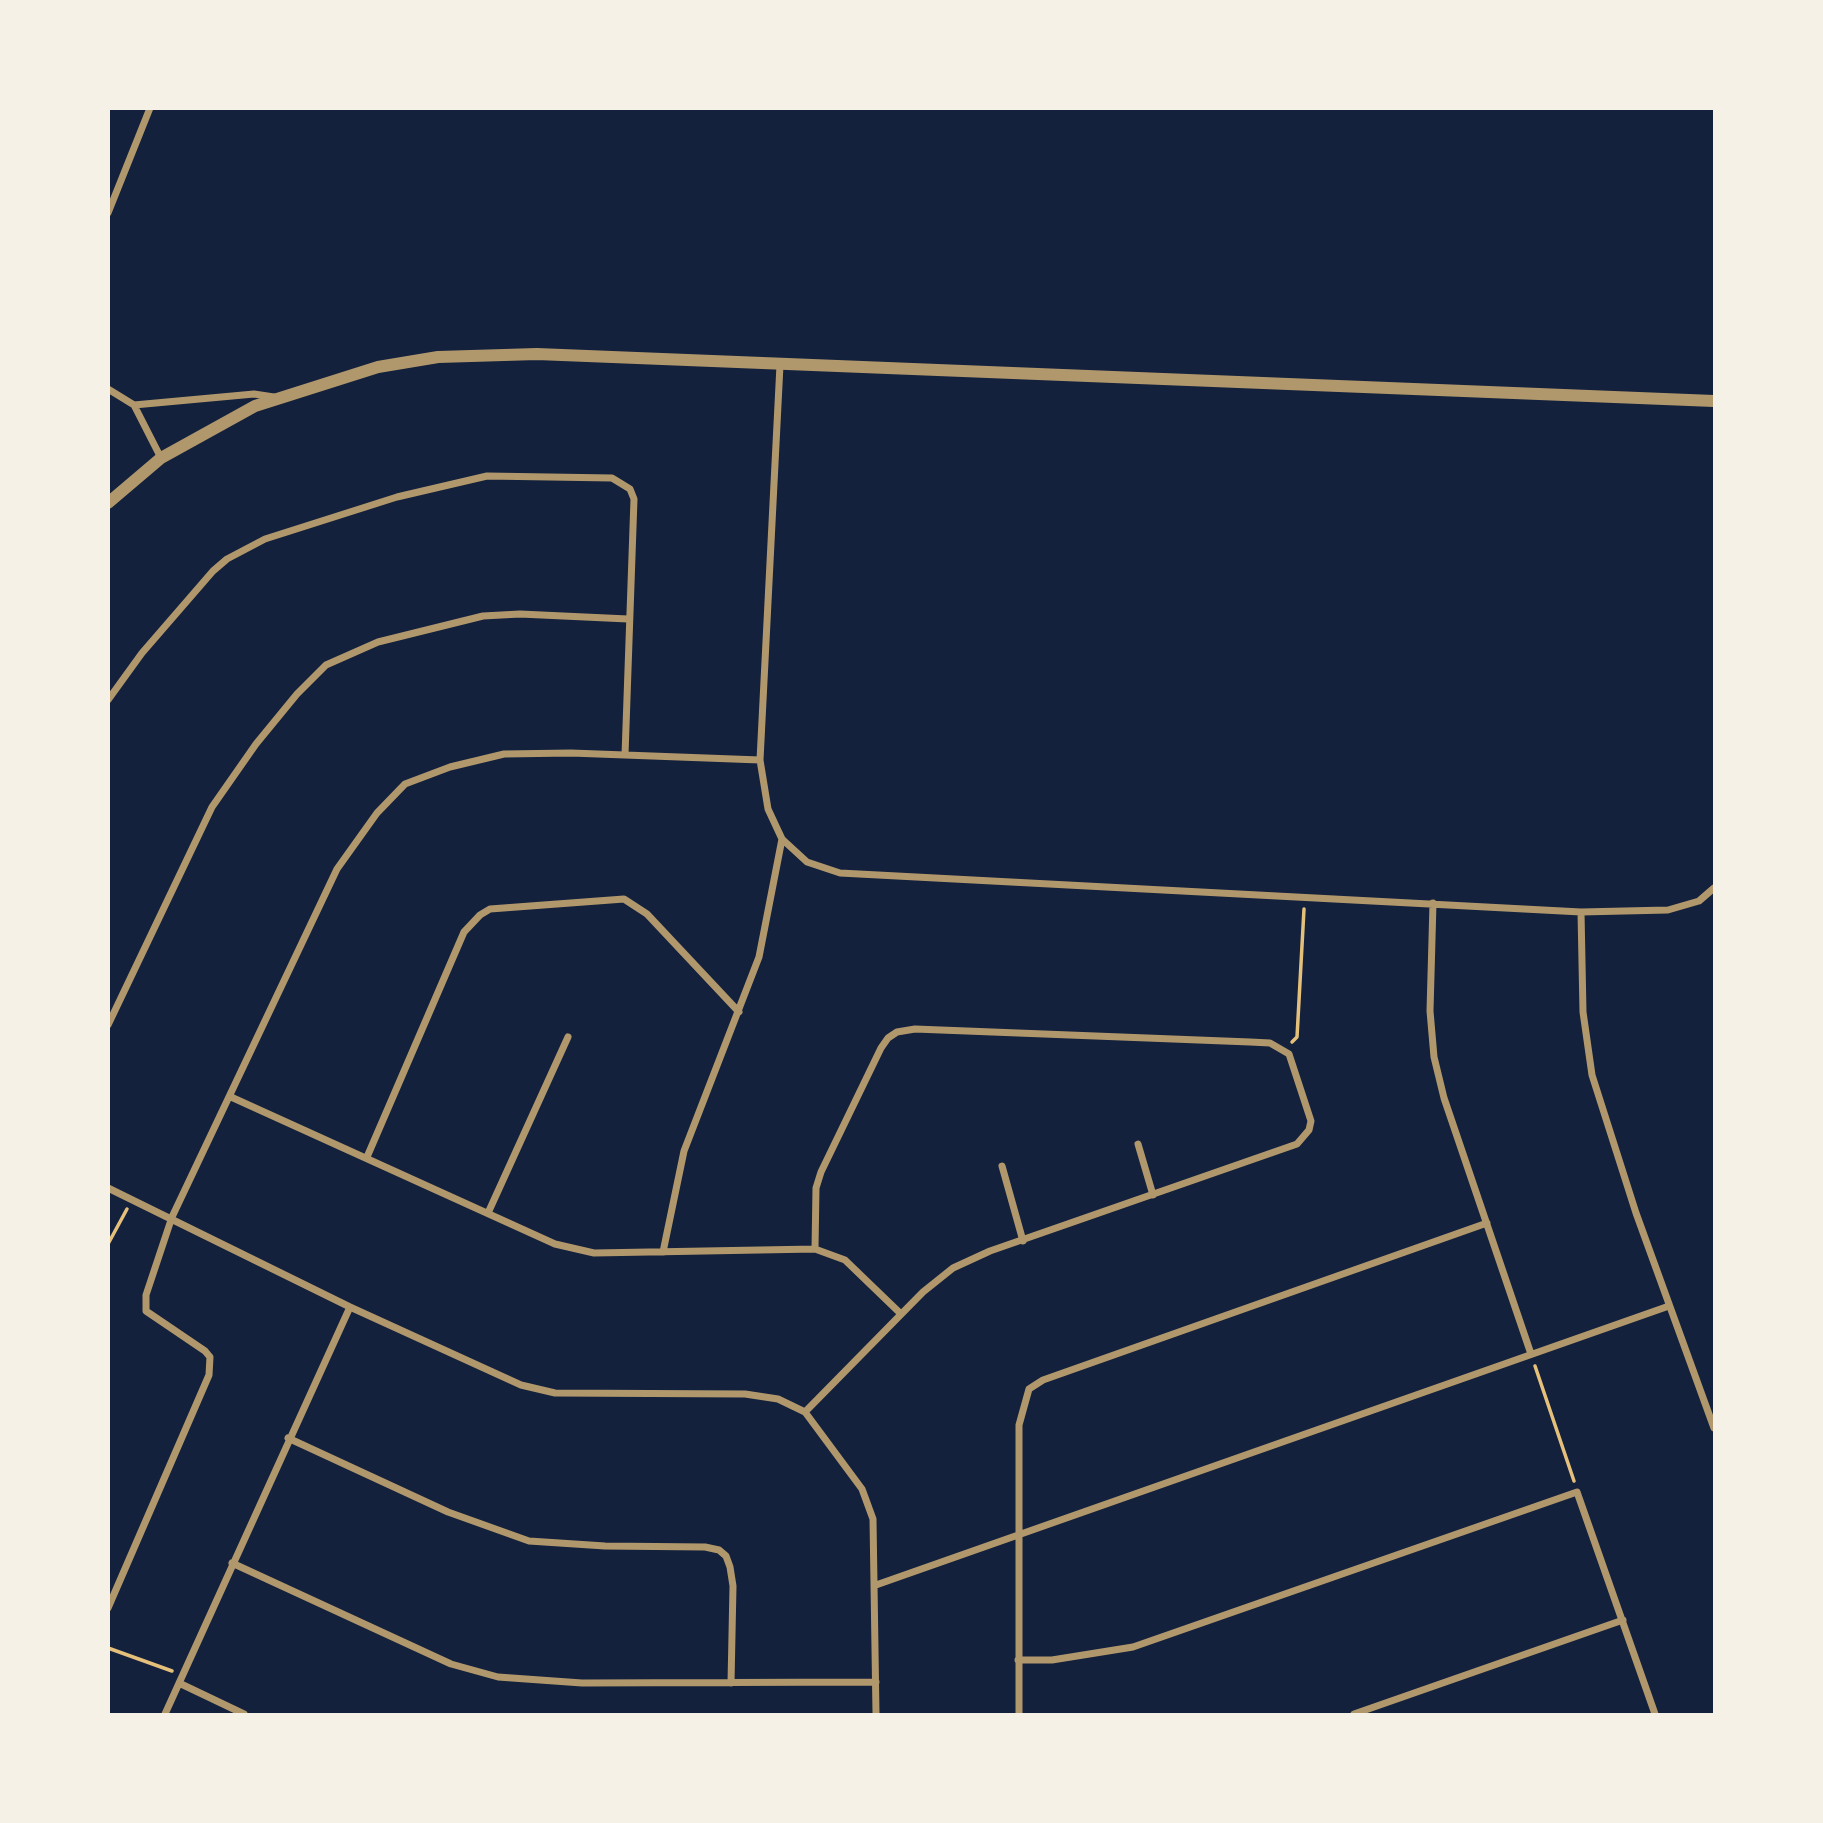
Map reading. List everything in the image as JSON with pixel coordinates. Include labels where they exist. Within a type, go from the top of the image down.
[{"type":"street","points":[[108,213],[150,108]]},
{"type":"street","points":[[108,503],[161,458],[223,421],[279,397],[378,367],[438,357],[537,354],[1714,401]]},
{"type":"street","points":[[780,365],[760,760],[768,809],[782,839],[807,862],[840,873],[1581,912],[1668,910],[1699,901],[1714,888]]},
{"type":"street","points":[[108,389],[134,405],[161,458]]},
{"type":"street","points":[[134,405],[254,394],[279,397]]},
{"type":"street","points":[[108,700],[193,592],[227,559],[265,539],[343,513],[487,477],[612,478],[630,489],[634,499],[625,755]]},
{"type":"street","points":[[108,1025],[212,807],[263,736],[326,665],[378,642],[483,616],[520,614],[628,619]]},
{"type":"street","points":[[108,1608],[209,1375],[210,1357],[205,1351],[159,1323],[146,1311],[146,1296],[172,1217],[337,869],[398,789],[420,777],[504,754],[760,760]]},
{"type":"street","points":[[663,1252],[684,1151],[738,1012],[767,927],[782,839]]},
{"type":"street","points":[[367,1157],[464,932],[480,915],[490,909],[624,899],[647,914],[738,1012]]},
{"type":"street","points":[[1433,903],[1430,1011],[1434,1057],[1444,1098],[1531,1354]]},
{"type":"street","points":[[1581,912],[1583,1012],[1592,1075],[1669,1306],[1714,1428]]},
{"type":"street","points":[[805,1412],[901,1314],[953,1268],[1297,1144],[1305,1136],[1311,1121],[1286,1049],[1270,1043],[915,1029],[897,1032],[888,1038],[881,1048],[821,1172],[816,1188],[815,1249]]},
{"type":"street","points":[[488,1213],[568,1037]]},
{"type":"street","points":[[231,1097],[555,1244],[576,1250],[663,1252],[815,1249],[845,1260],[901,1314]]},
{"type":"street","points":[[1138,1144],[1153,1195]]},
{"type":"street","points":[[1002,1166],[1023,1241]]},
{"type":"street","points":[[108,1188],[172,1217],[350,1307],[521,1385],[579,1393],[745,1394],[778,1399],[805,1412],[862,1489],[873,1519],[876,1714]]},
{"type":"street","points":[[1019,1714],[1019,1425],[1029,1389],[1056,1375],[1487,1223]]},
{"type":"street","points":[[876,1586],[1669,1306]]},
{"type":"street","points":[[164,1714],[350,1307]]},
{"type":"street","points":[[288,1438],[448,1512],[529,1541],[705,1547],[719,1550],[730,1567],[733,1586],[731,1683]]},
{"type":"street","points":[[1018,1660],[1074,1657],[1133,1647],[1577,1492],[1655,1714]]},
{"type":"street","points":[[232,1563],[469,1671],[540,1681],[876,1682]]},
{"type":"street","points":[[1354,1714],[1623,1620]]},
{"type":"street","points":[[180,1679],[244,1714]]},
{"type":"path","points":[[1286,1049],[1297,1037],[1304,897]]},
{"type":"path","points":[[108,1244],[132,1199]]},
{"type":"path","points":[[1531,1354],[1577,1492]]},
{"type":"path","points":[[108,1647],[180,1679]]}]
